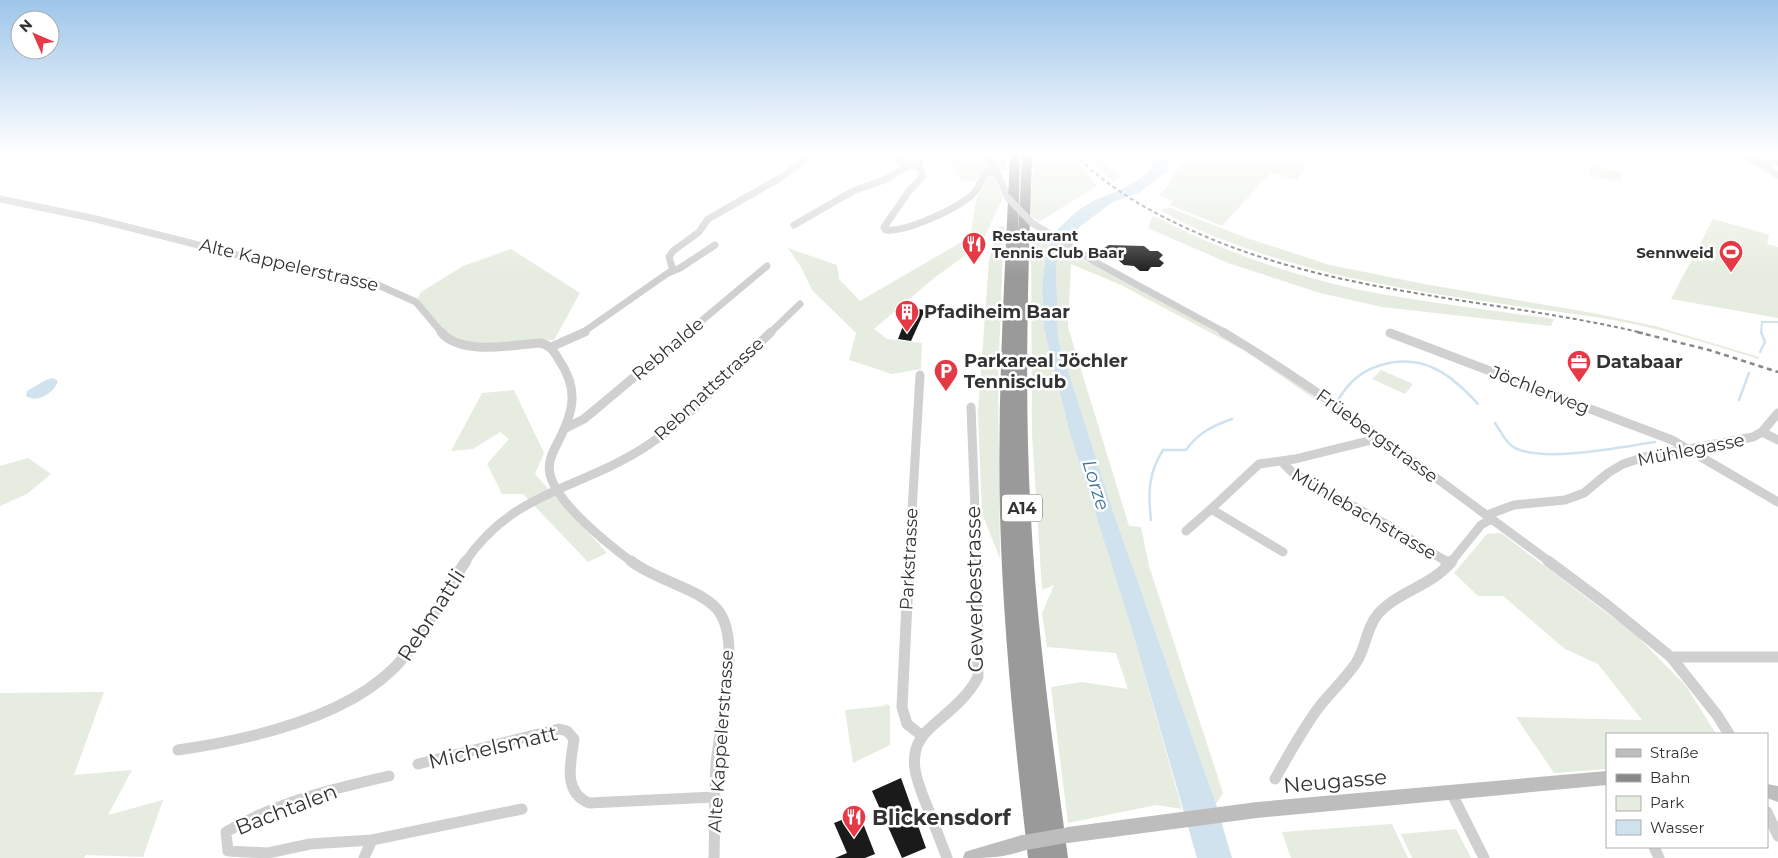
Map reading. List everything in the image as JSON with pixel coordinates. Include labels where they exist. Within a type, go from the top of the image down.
[{"type":"highway","name":"A14","points":[[1014,195],[1007,410],[1008,514],[1020,693],[1039,858]]},
{"type":"highway","name":"A14","points":[[1025,195],[1020,385],[1022,516],[1034,675],[1057,858]]},
{"type":"street","points":[[673,271],[668,258],[673,252],[699,232],[708,219],[750,195]]},
{"type":"street","points":[[794,225],[845,195]]},
{"type":"street","points":[[906,195],[884,227],[889,232],[894,232],[929,219],[970,195]]},
{"type":"street","name":"Früebergstrasse","points":[[1007,195],[1022,215],[1043,232],[1202,319],[1261,354],[1489,517],[1607,605],[1671,657],[1718,715],[1728,733]]},
{"type":"street","name":"Alte Kappelerstrasse","points":[[0,199],[92,218],[300,271],[369,281],[416,302],[446,338],[461,345],[475,347],[540,343],[551,347]]},
{"type":"street","points":[[555,490],[550,476],[549,464],[553,451],[566,428],[571,408],[572,385],[569,374],[551,347],[587,331],[673,271],[715,245]]},
{"type":"street","name":"Rebhalde","points":[[566,428],[584,419],[767,266]]},
{"type":"street","name":"Rebmattstrasse","points":[[555,490],[625,458],[666,433],[800,304]]},
{"type":"street","name":"Jöchlerweg","points":[[1390,333],[1659,435],[1778,502]]},
{"type":"street","name":"Parkstrasse","points":[[920,375],[902,707],[903,719],[909,727],[921,736]]},
{"type":"street","name":"Gewerbestrasse","points":[[946,858],[915,776],[912,762],[914,748],[921,736],[967,696],[974,687],[978,677],[979,600],[971,407]]},
{"type":"street","name":"Mühlegasse","points":[[1275,779],[1296,741],[1319,708],[1356,663],[1362,652],[1371,624],[1379,612],[1432,580],[1450,564],[1489,517],[1514,505],[1565,500],[1584,493],[1608,473],[1623,464],[1645,457],[1739,441],[1762,432],[1778,413]]},
{"type":"street","points":[[1762,432],[1778,440]]},
{"type":"street","name":"Mühlebachstrasse","points":[[1186,531],[1259,464],[1295,459],[1380,438]]},
{"type":"street","name":"Mühlebachstrasse","points":[[1281,461],[1293,473],[1391,527],[1450,564]]},
{"type":"street","name":"Alte Kappelerstrasse","points":[[555,490],[585,521],[635,566],[708,602],[721,615],[726,636],[728,661],[727,688],[717,752],[714,797],[714,858]]},
{"type":"street","name":"Rebmattli","points":[[178,750],[250,737],[294,724],[337,705],[372,686],[397,666],[411,649],[474,549],[511,514],[555,490]]},
{"type":"street","points":[[1211,509],[1283,552]]},
{"type":"street","points":[[1671,657],[1778,658]]},
{"type":"street","name":"Michelsmatt","points":[[418,764],[559,729],[567,731],[574,739],[570,786],[574,795],[582,801],[589,803],[714,797]]},
{"type":"street","name":"Bachtalen","points":[[389,776],[296,801],[246,820],[226,832],[228,851],[268,853],[310,844],[372,840],[522,809]]},
{"type":"street","name":"Neugasse","points":[[971,858],[1022,843],[1228,813],[1606,778]]},
{"type":"street","points":[[1451,792],[1484,858]]},
{"type":"street","points":[[1768,814],[1778,836]]},
{"type":"street","points":[[364,858],[372,840]]},
{"type":"green space","points":[[979,195],[1002,195],[1003,198],[981,244],[934,278],[874,329],[887,339],[922,343],[921,369],[892,374],[849,360],[856,333],[812,290],[801,267],[788,248],[837,265],[839,279],[860,301],[970,237],[976,200]]},
{"type":"green space","points":[[1031,195],[1082,195],[1039,222],[1030,215]]},
{"type":"green space","points":[[1159,195],[1250,195],[1222,226],[1170,205],[1173,201]]},
{"type":"green space","points":[[1170,208],[1247,238],[1330,265],[1655,326],[1759,357],[1759,359],[1678,335],[1616,320],[1424,292],[1298,265],[1220,239],[1160,210]]},
{"type":"green space","points":[[1153,216],[1236,253],[1322,281],[1403,298],[1554,319],[1551,326],[1382,307],[1320,293],[1228,263],[1148,228]]},
{"type":"green space","name":"Sennweid","points":[[1713,219],[1767,234],[1769,236],[1767,244],[1778,247],[1778,318],[1671,299]]},
{"type":"green space","points":[[999,226],[1004,226],[998,380],[1000,559],[982,513],[978,412],[989,260]]},
{"type":"green space","points":[[1036,233],[1052,242],[1045,260],[1042,289],[1044,329],[1069,430],[1131,627],[1182,809],[1156,805],[1068,823],[1051,687],[1082,682],[1128,689],[1116,653],[1047,647],[1042,613],[1054,585],[1042,590],[1032,434],[1031,234]]},
{"type":"green space","points":[[511,249],[580,293],[554,340],[459,347],[416,302],[421,292],[463,266]]},
{"type":"green space","points":[[1066,251],[1169,305],[1237,344],[1301,387],[1332,411],[1245,351],[1121,285],[1071,264],[1068,327],[1129,526],[1141,527],[1149,566],[1223,793],[1216,804],[1113,511],[1058,339],[1056,262]]},
{"type":"green space","points":[[1381,370],[1413,384],[1405,394],[1372,379]]},
{"type":"green space","points":[[514,390],[544,453],[535,474],[607,553],[588,562],[523,494],[502,494],[487,464],[509,439],[500,432],[473,449],[451,451],[482,393]]},
{"type":"green space","points":[[28,458],[51,474],[27,494],[0,506],[0,466]]},
{"type":"green space","points":[[1501,533],[1636,635],[1686,686],[1715,733],[1606,733],[1606,769],[1554,773],[1516,717],[1642,720],[1598,664],[1565,649],[1503,596],[1478,596],[1454,573],[1487,534]]},
{"type":"green space","points":[[104,692],[74,775],[132,770],[108,815],[163,800],[143,857],[86,855],[84,858],[0,858],[0,693]]},
{"type":"green space","points":[[886,704],[890,706],[890,745],[853,763],[845,710],[884,706]]},
{"type":"green space","points":[[1392,824],[1408,858],[1291,858],[1282,832]]},
{"type":"green space","points":[[1456,829],[1471,858],[1412,858],[1401,834]]},
{"type":"water","name":"Lorze","points":[[1108,195],[1132,195],[1113,202],[1079,227],[1072,245],[1056,262],[1058,339],[1113,511],[1216,804],[1232,858],[1197,858],[1131,627],[1069,430],[1044,329],[1042,289],[1045,260],[1052,242],[1058,236],[1058,229],[1076,212]]},
{"type":"water","points":[[53,378],[58,381],[53,390],[45,396],[35,399],[26,396],[27,391]]},
{"type":"building","points":[[1109,245],[1144,246],[1150,251],[1158,251],[1163,255],[1159,259],[1164,263],[1160,267],[1151,267],[1148,271],[1140,271],[1134,266],[1124,265],[1104,248]]},
{"type":"building","points":[[913,308],[925,310],[911,341],[898,339],[903,326],[906,326]]},
{"type":"building","points":[[901,778],[926,848],[902,858],[872,791]]},
{"type":"building","name":"Blickensdorf","points":[[859,813],[875,854],[865,858],[835,858],[847,853],[834,823]]},
{"type":"waterway","points":[[1761,332],[1762,322],[1778,322]]},
{"type":"waterway","points":[[1760,352],[1765,342],[1761,332]]},
{"type":"waterway","points":[[1338,400],[1351,383],[1367,370],[1396,362],[1410,362],[1423,364],[1447,375],[1478,404]]},
{"type":"waterway","points":[[1739,400],[1749,373]]},
{"type":"waterway","points":[[1151,520],[1150,484],[1154,467],[1163,450],[1186,450],[1195,439],[1206,431],[1232,419]]},
{"type":"waterway","points":[[1495,423],[1510,445],[1530,453],[1565,454],[1655,442]]},
{"type":"railway","points":[[1126,195],[1172,222],[1209,238],[1315,273],[1369,285],[1534,312],[1643,333]]},
{"type":"railway","points":[[1637,332],[1709,350],[1778,372]]},
{"type":"place","name":"Restaurant Tennis Club Baar","points":[[974,265]]},
{"type":"place","name":"Sennweid","points":[[1731,273]]},
{"type":"place","name":"Pfadiheim Baar","points":[[907,333]]},
{"type":"place","name":"Databaar","points":[[1579,383]]},
{"type":"place","name":"Parkareal Jöchler Tennisclub","points":[[946,392]]},
{"type":"place","name":"Blickensdorf","points":[[854,838]]}]
